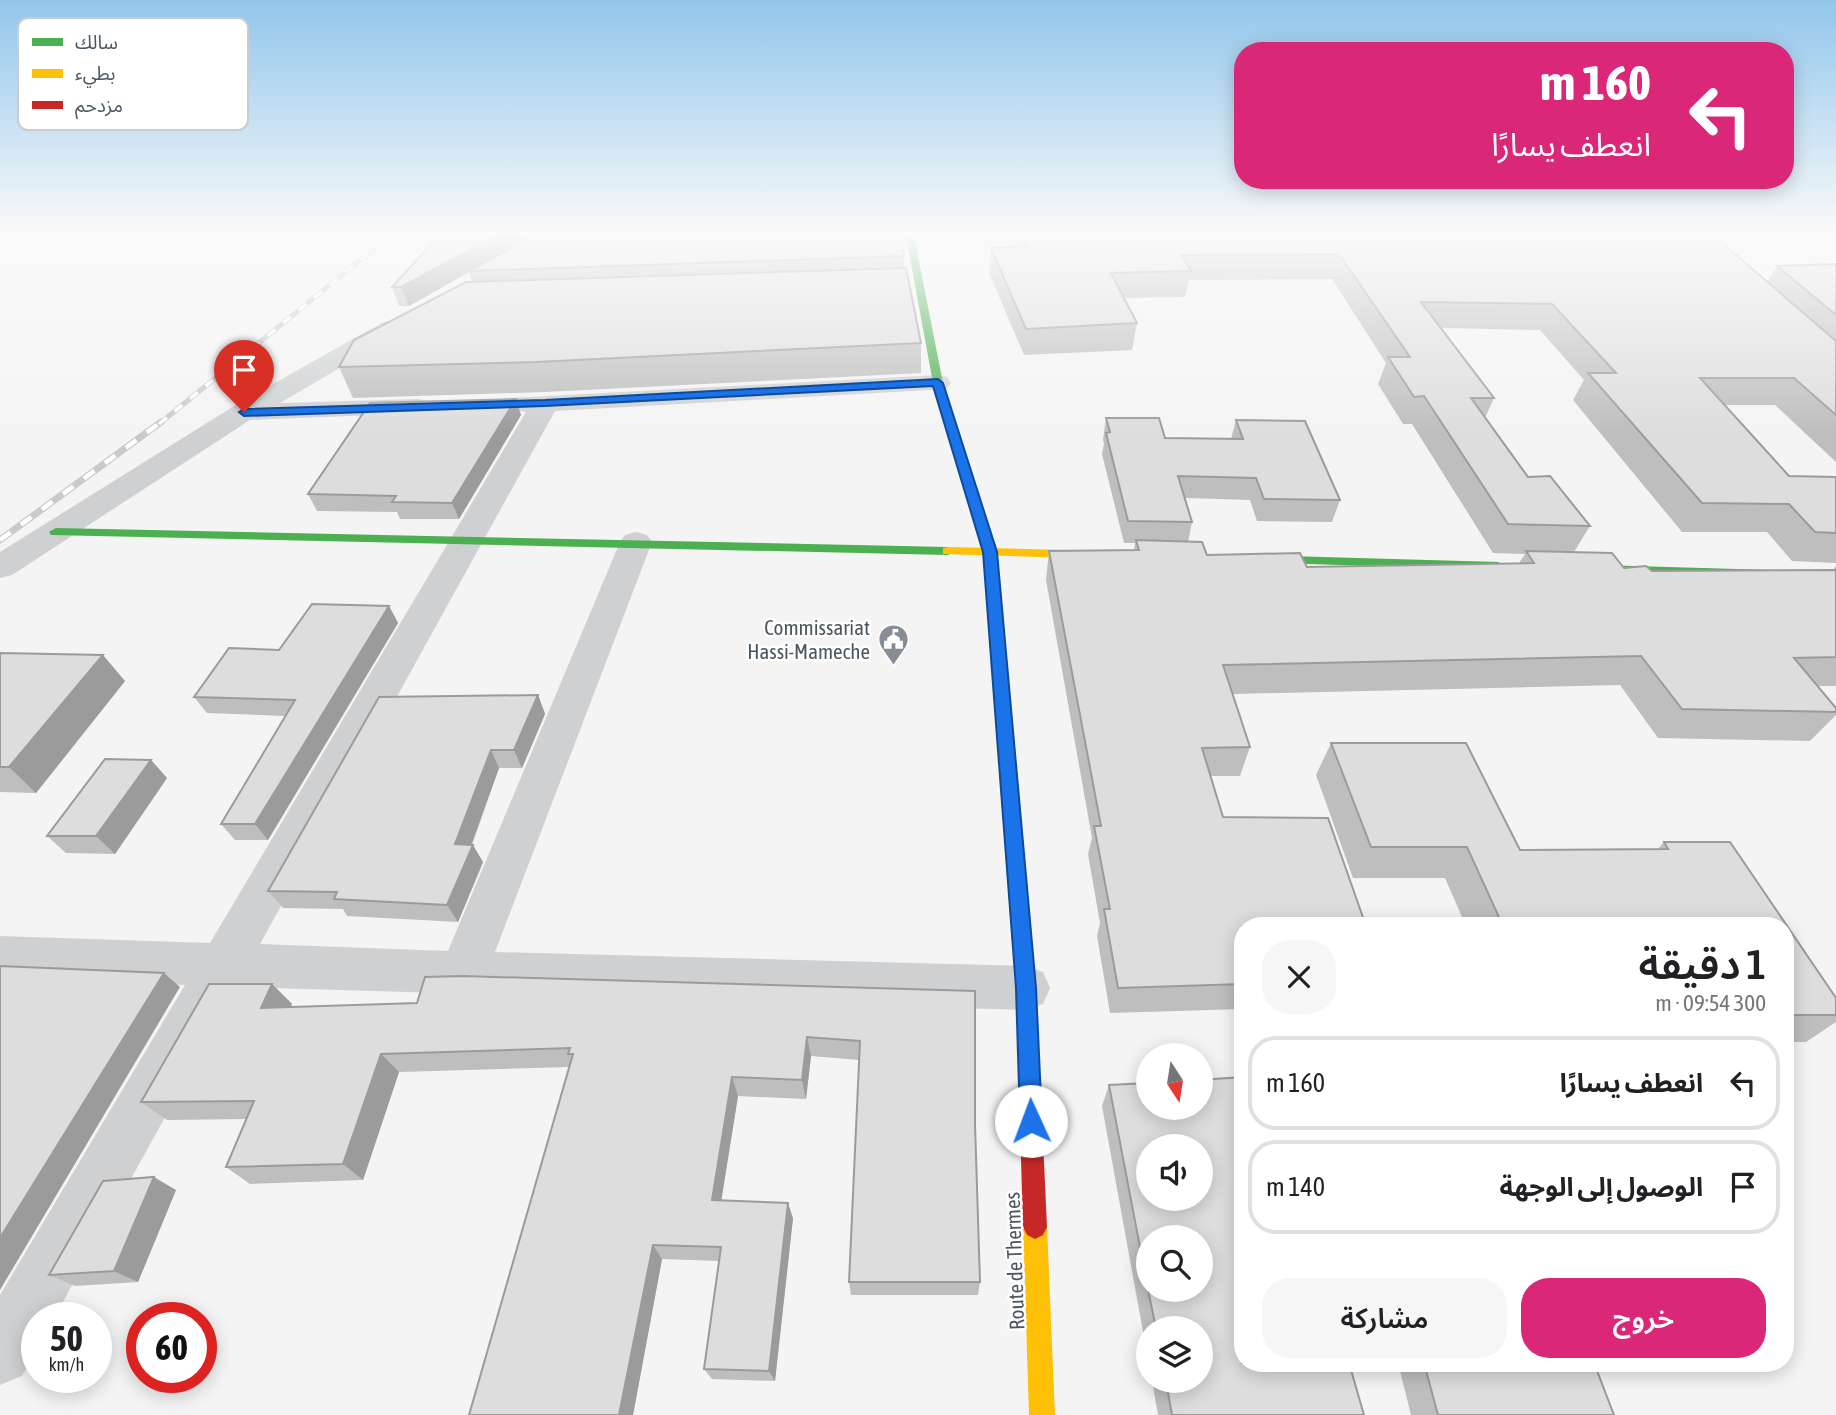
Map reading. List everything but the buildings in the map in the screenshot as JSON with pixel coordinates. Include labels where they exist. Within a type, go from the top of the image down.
[{"type":"street","name":"Route de Thermes","points":[[922,302],[938,383],[990,552],[1026,988],[1042,1415]]},
{"type":"street","points":[[0,567],[244,412],[409,317]]},
{"type":"street","points":[[491,405],[938,383]]},
{"type":"street","points":[[0,1354],[545,403]]},
{"type":"street","points":[[244,412],[450,406]]},
{"type":"street","points":[[56,532],[466,542],[636,542],[1115,555]]},
{"type":"street","points":[[463,973],[636,542]]},
{"type":"street","points":[[1240,559],[1517,567]]},
{"type":"street","points":[[1586,569],[1836,576]]},
{"type":"street","points":[[0,957],[1026,988]]},
{"type":"railway","points":[[159,424],[309,302]]},
{"type":"railway","points":[[0,540],[161,422]]},
{"type":"traffic: fast","points":[[923,302],[938,383],[990,552],[1021,928]]},
{"type":"traffic: fast","points":[[56,532],[948,551]]},
{"type":"traffic: fast","points":[[1250,559],[1498,566]]},
{"type":"traffic: fast","points":[[1600,569],[1836,576]]},
{"type":"traffic: slow","points":[[948,551],[1103,555]]},
{"type":"traffic: slow","points":[[1035,1227],[1042,1415]]},
{"type":"traffic: jam","points":[[1021,928],[1026,988],[1035,1227]]},
{"type":"place","name":"Commissariat Hassi-Mameche","points":[[893,667]]},
{"type":"route","points":[[244,412],[545,403],[938,383],[990,552],[1026,988],[1031,1121]]}]
